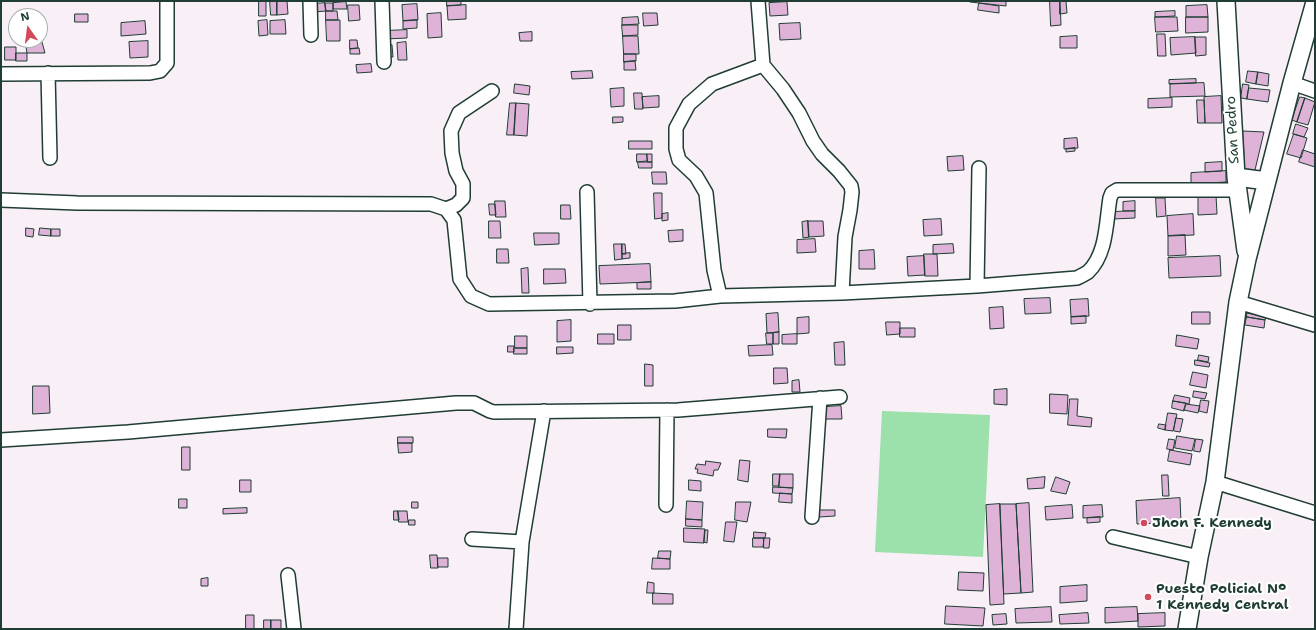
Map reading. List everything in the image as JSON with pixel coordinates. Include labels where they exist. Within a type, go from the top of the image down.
[{"type":"main road","name":"San Pedro","points":[[1226,1],[1237,183],[1247,259]]},
{"type":"main road","points":[[1187,629],[1199,557],[1215,482],[1238,302],[1247,259],[1292,83],[1315,2]]},
{"type":"main road","points":[[1237,183],[1267,181]]},
{"type":"street","points":[[1,74],[150,73],[160,71],[167,63],[167,1]]},
{"type":"street","points":[[310,1],[311,35]]},
{"type":"street","points":[[382,1],[384,62]]},
{"type":"street","points":[[758,1],[763,65],[783,89],[799,113],[813,141],[822,154],[840,171],[851,186],[852,192],[850,210],[845,237],[842,293]]},
{"type":"street","points":[[720,296],[714,270],[706,193],[696,176],[679,160],[676,149],[676,128],[689,104],[712,84],[763,65]]},
{"type":"street","points":[[48,73],[50,158]]},
{"type":"street","points":[[1292,83],[1315,91]]},
{"type":"street","points":[[446,209],[456,205],[463,198],[463,184],[456,171],[452,154],[451,131],[459,113],[492,91]]},
{"type":"street","points":[[976,286],[979,168]]},
{"type":"street","points":[[1,200],[77,203],[431,204],[446,209],[454,220],[460,279],[471,296],[489,304],[590,304],[675,301],[720,296],[842,293],[976,286],[1077,278],[1087,273],[1098,259],[1101,250],[1110,198],[1112,193],[1117,190],[1237,183]]},
{"type":"street","points":[[587,192],[590,304]]},
{"type":"street","points":[[1238,302],[1315,325]]},
{"type":"street","points":[[1,440],[128,432],[474,403],[494,412],[667,410],[840,396]]},
{"type":"street","points":[[812,517],[820,398]]},
{"type":"street","points":[[666,505],[667,410]]},
{"type":"street","points":[[516,629],[522,542],[544,411]]},
{"type":"street","points":[[1215,482],[1315,513]]},
{"type":"street","points":[[1113,537],[1199,557]]},
{"type":"street","points":[[472,539],[522,542]]},
{"type":"street","points":[[288,575],[294,629]]},
{"type":"green space","points":[[882,411],[990,415],[983,557],[875,552]]},
{"type":"building","points":[[259,1],[266,1],[266,16],[259,16]]},
{"type":"building","points":[[270,1],[277,1],[277,15],[271,15]]},
{"type":"building","points":[[277,1],[287,1],[288,14],[277,15]]},
{"type":"building","points":[[447,1],[461,1],[461,5],[447,6]]},
{"type":"building","points":[[1006,1],[1006,6],[970,2]]},
{"type":"building","points":[[1050,1],[1060,1],[1061,25],[1051,26]]},
{"type":"building","points":[[1060,1],[1066,1],[1067,13],[1060,14]]},
{"type":"building","points":[[346,2],[347,9],[333,9],[333,3]]},
{"type":"building","points":[[787,2],[788,15],[770,16],[769,3]]},
{"type":"building","points":[[325,3],[326,11],[314,12],[314,4]]},
{"type":"building","points":[[325,3],[333,3],[333,11],[326,11]]},
{"type":"building","points":[[979,3],[999,6],[999,13],[978,10]]},
{"type":"building","points":[[417,4],[418,20],[403,21],[402,5]]},
{"type":"building","points":[[348,5],[359,5],[360,20],[349,21]]},
{"type":"building","points":[[466,5],[466,19],[448,20],[447,6]]},
{"type":"building","points":[[1207,5],[1208,17],[1186,17],[1186,6]]},
{"type":"building","points":[[326,11],[337,11],[338,20],[326,20]]},
{"type":"building","points":[[1175,11],[1175,16],[1155,17],[1155,12]]},
{"type":"building","points":[[441,13],[442,37],[428,38],[427,14]]},
{"type":"building","points":[[643,13],[657,13],[658,25],[644,26]]},
{"type":"building","points":[[75,14],[88,14],[88,22],[75,22]]},
{"type":"building","points":[[638,17],[639,24],[622,25],[622,18]]},
{"type":"building","points":[[1155,17],[1177,17],[1178,31],[1156,32]]},
{"type":"building","points":[[1186,17],[1208,17],[1208,32],[1186,33]]},
{"type":"building","points":[[267,20],[268,35],[259,36],[258,21]]},
{"type":"building","points":[[285,20],[286,34],[270,34],[270,21]]},
{"type":"building","points":[[326,20],[340,20],[340,41],[327,41]]},
{"type":"building","points":[[417,20],[417,28],[403,29],[403,21]]},
{"type":"building","points":[[145,21],[146,34],[121,36],[121,23]]},
{"type":"building","points":[[800,23],[801,39],[780,40],[779,24]]},
{"type":"building","points":[[622,25],[638,25],[638,35],[623,36]]},
{"type":"building","points":[[407,30],[407,38],[385,39],[385,31]]},
{"type":"building","points":[[532,32],[532,41],[520,41],[519,33]]},
{"type":"building","points":[[1157,34],[1165,34],[1166,56],[1158,56]]},
{"type":"building","points":[[623,36],[638,36],[639,54],[624,54]]},
{"type":"building","points":[[1077,36],[1077,48],[1060,48],[1060,37]]},
{"type":"building","points":[[1195,37],[1206,37],[1206,55],[1196,56]]},
{"type":"building","points":[[1195,37],[1196,53],[1171,55],[1170,38]]},
{"type":"building","points":[[350,40],[357,40],[358,48],[350,49]]},
{"type":"building","points":[[148,41],[148,57],[130,58],[129,42]]},
{"type":"building","points":[[406,42],[407,60],[398,60],[397,43]]},
{"type":"building","points":[[392,45],[393,57],[387,57],[387,46]]},
{"type":"building","points":[[5,47],[16,48],[16,60],[5,60]]},
{"type":"building","points":[[26,48],[44,48],[45,53],[27,53]]},
{"type":"building","points":[[359,48],[360,54],[350,54],[350,49]]},
{"type":"building","points":[[16,53],[27,53],[27,61],[16,61]]},
{"type":"building","points":[[624,54],[636,54],[636,61],[624,62]]},
{"type":"building","points":[[635,61],[636,70],[624,70],[624,62]]},
{"type":"building","points":[[371,64],[372,72],[357,73],[356,65]]},
{"type":"building","points":[[592,71],[593,78],[572,79],[571,72]]},
{"type":"building","points":[[1248,71],[1258,72],[1256,84],[1246,82]]},
{"type":"building","points":[[1258,72],[1269,74],[1268,86],[1256,84]]},
{"type":"building","points":[[1196,79],[1196,83],[1169,84],[1169,80]]},
{"type":"building","points":[[1204,83],[1205,96],[1170,97],[1170,84]]},
{"type":"building","points":[[515,84],[530,86],[529,95],[514,93]]},
{"type":"building","points":[[1243,84],[1249,85],[1247,99],[1241,98]]},
{"type":"building","points":[[624,88],[624,106],[611,107],[610,89]]},
{"type":"building","points":[[1249,88],[1270,90],[1268,102],[1247,99]]},
{"type":"building","points":[[634,93],[642,93],[643,109],[635,109]]},
{"type":"building","points":[[659,96],[659,107],[643,108],[642,97]]},
{"type":"building","points":[[1221,96],[1222,123],[1205,123],[1204,97]]},
{"type":"building","points":[[1300,97],[1305,98],[1297,122],[1292,120]]},
{"type":"building","points":[[1172,98],[1172,107],[1148,108],[1148,99]]},
{"type":"building","points":[[1305,98],[1315,102],[1308,125],[1297,122]]},
{"type":"building","points":[[1197,100],[1204,100],[1205,123],[1198,123]]},
{"type":"building","points":[[510,103],[516,103],[514,135],[507,135]]},
{"type":"building","points":[[516,103],[529,104],[527,136],[514,135]]},
{"type":"building","points":[[613,117],[623,117],[623,122],[613,123]]},
{"type":"building","points":[[1296,124],[1308,128],[1304,137],[1293,134]]},
{"type":"building","points":[[1243,131],[1264,132],[1255,170],[1245,169]]},
{"type":"building","points":[[1294,134],[1307,138],[1301,158],[1287,154]]},
{"type":"building","points":[[1077,138],[1078,148],[1064,149],[1064,139]]},
{"type":"building","points":[[629,141],[652,141],[652,149],[629,149]]},
{"type":"building","points":[[1075,148],[1075,151],[1066,152],[1066,149]]},
{"type":"building","points":[[1303,150],[1315,154],[1315,167],[1299,162]]},
{"type":"building","points":[[637,154],[647,154],[647,161],[637,162]]},
{"type":"building","points":[[647,154],[652,154],[652,162],[648,162]]},
{"type":"building","points":[[963,156],[964,170],[948,171],[947,157]]},
{"type":"building","points":[[638,162],[652,162],[652,168],[639,168]]},
{"type":"building","points":[[1222,162],[1222,171],[1205,172],[1205,163]]},
{"type":"building","points":[[1226,171],[1226,182],[1191,184],[1191,173]]},
{"type":"building","points":[[652,172],[666,172],[667,184],[653,184]]},
{"type":"building","points":[[654,193],[662,193],[662,218],[655,219]]},
{"type":"building","points":[[1216,195],[1217,214],[1198,215],[1198,196]]},
{"type":"building","points":[[1156,198],[1165,198],[1166,216],[1157,217]]},
{"type":"building","points":[[495,201],[505,201],[506,217],[496,217]]},
{"type":"building","points":[[1135,201],[1135,211],[1123,211],[1123,202]]},
{"type":"building","points":[[489,204],[495,204],[496,215],[490,215]]},
{"type":"building","points":[[561,205],[570,205],[571,219],[561,219]]},
{"type":"building","points":[[1135,211],[1135,218],[1113,219],[1113,212]]},
{"type":"building","points":[[668,213],[668,220],[662,221],[662,214]]},
{"type":"building","points":[[1193,214],[1194,235],[1168,236],[1167,216]]},
{"type":"building","points":[[941,219],[942,235],[924,236],[923,220]]},
{"type":"building","points":[[489,221],[500,221],[501,238],[489,238]]},
{"type":"building","points":[[808,221],[823,221],[824,236],[809,237]]},
{"type":"building","points":[[808,221],[809,237],[803,238],[802,222]]},
{"type":"building","points":[[26,228],[34,229],[33,237],[26,236]]},
{"type":"building","points":[[40,228],[51,229],[51,236],[39,235]]},
{"type":"building","points":[[51,229],[60,229],[60,236],[51,236]]},
{"type":"building","points":[[683,230],[683,241],[669,242],[668,231]]},
{"type":"building","points":[[534,233],[559,233],[559,244],[535,245]]},
{"type":"building","points":[[1185,235],[1186,255],[1168,256],[1168,236]]},
{"type":"building","points":[[815,239],[816,252],[797,253],[797,240]]},
{"type":"building","points":[[614,244],[622,244],[622,259],[615,260]]},
{"type":"building","points":[[622,244],[625,244],[626,254],[622,254]]},
{"type":"building","points":[[953,244],[954,253],[933,254],[933,245]]},
{"type":"building","points":[[497,249],[508,249],[509,263],[497,263]]},
{"type":"building","points":[[874,250],[875,269],[859,269],[859,251]]},
{"type":"building","points":[[630,253],[630,258],[622,259],[622,254]]},
{"type":"building","points":[[924,254],[937,254],[938,276],[925,276]]},
{"type":"building","points":[[924,256],[925,275],[908,276],[907,257]]},
{"type":"building","points":[[1220,256],[1221,276],[1169,278],[1168,258]]},
{"type":"building","points":[[650,264],[651,282],[600,284],[599,266]]},
{"type":"building","points":[[528,268],[529,293],[522,293],[521,269]]},
{"type":"building","points":[[544,269],[565,269],[566,283],[544,284]]},
{"type":"building","points":[[651,282],[651,289],[637,289],[637,283]]},
{"type":"building","points":[[1050,298],[1051,313],[1025,314],[1024,299]]},
{"type":"building","points":[[1088,299],[1089,316],[1071,317],[1070,300]]},
{"type":"building","points":[[1003,307],[1004,328],[990,329],[989,308]]},
{"type":"building","points":[[1192,312],[1210,312],[1210,324],[1192,324]]},
{"type":"building","points":[[778,313],[779,332],[767,333],[766,314]]},
{"type":"building","points":[[1247,313],[1266,317],[1265,320],[1247,317]]},
{"type":"building","points":[[1086,316],[1086,323],[1071,324],[1071,317]]},
{"type":"building","points":[[809,317],[809,333],[797,334],[797,318]]},
{"type":"building","points":[[1247,317],[1265,320],[1264,328],[1245,325]]},
{"type":"building","points":[[571,320],[571,341],[557,342],[557,321]]},
{"type":"building","points":[[886,322],[900,322],[900,334],[887,335]]},
{"type":"building","points":[[618,325],[631,325],[631,340],[618,340]]},
{"type":"building","points":[[900,328],[915,328],[915,337],[900,337]]},
{"type":"building","points":[[779,332],[779,344],[773,344],[773,333]]},
{"type":"building","points":[[766,333],[773,333],[773,344],[767,344]]},
{"type":"building","points":[[598,334],[614,334],[614,344],[598,344]]},
{"type":"building","points":[[797,334],[797,344],[782,344],[782,335]]},
{"type":"building","points":[[1177,335],[1199,339],[1197,349],[1176,346]]},
{"type":"building","points":[[515,336],[527,336],[527,348],[515,348]]},
{"type":"building","points":[[844,342],[845,365],[835,365],[834,343]]},
{"type":"building","points":[[772,345],[773,355],[749,356],[748,346]]},
{"type":"building","points":[[508,346],[514,346],[514,352],[508,352]]},
{"type":"building","points":[[557,347],[573,347],[573,353],[557,354]]},
{"type":"building","points":[[514,348],[527,348],[527,354],[514,354]]},
{"type":"building","points":[[1199,355],[1209,357],[1208,362],[1198,360]]},
{"type":"building","points":[[1195,360],[1210,363],[1209,367],[1195,365]]},
{"type":"building","points":[[645,364],[653,365],[653,386],[645,386]]},
{"type":"building","points":[[774,368],[787,368],[788,383],[774,384]]},
{"type":"building","points":[[1193,372],[1208,375],[1206,388],[1190,385]]},
{"type":"building","points":[[799,380],[800,392],[792,392],[792,381]]},
{"type":"building","points":[[33,386],[49,386],[50,413],[33,414]]},
{"type":"building","points":[[1007,389],[1007,405],[994,404],[994,390]]},
{"type":"building","points":[[1194,391],[1207,393],[1205,399],[1193,397]]},
{"type":"building","points":[[1050,394],[1068,395],[1067,414],[1050,413]]},
{"type":"building","points":[[1175,395],[1190,398],[1189,404],[1173,401]]},
{"type":"building","points":[[1070,399],[1078,399],[1077,416],[1092,418],[1091,427],[1068,425]]},
{"type":"building","points":[[1201,400],[1209,401],[1207,413],[1199,411]]},
{"type":"building","points":[[1173,401],[1186,403],[1184,411],[1172,408]]},
{"type":"building","points":[[1186,404],[1200,406],[1198,413],[1184,410]]},
{"type":"building","points":[[841,406],[842,419],[825,419],[825,407]]},
{"type":"building","points":[[1168,413],[1177,414],[1173,431],[1165,430]]},
{"type":"building","points":[[1176,418],[1183,419],[1180,432],[1174,431]]},
{"type":"building","points":[[1159,424],[1166,425],[1165,430],[1158,428]]},
{"type":"building","points":[[768,429],[787,429],[786,438],[768,437]]},
{"type":"building","points":[[1177,436],[1195,439],[1192,451],[1175,448]]},
{"type":"building","points":[[398,437],[413,437],[413,443],[398,443]]},
{"type":"building","points":[[1169,439],[1175,440],[1173,450],[1167,449]]},
{"type":"building","points":[[1196,439],[1203,440],[1200,452],[1194,451]]},
{"type":"building","points":[[398,443],[412,443],[412,452],[399,453]]},
{"type":"building","points":[[182,447],[190,447],[190,470],[182,470]]},
{"type":"building","points":[[1170,450],[1192,454],[1190,465],[1168,461]]},
{"type":"building","points":[[740,460],[750,461],[748,482],[738,480]]},
{"type":"building","points":[[706,461],[721,463],[718,470],[714,470],[713,476],[697,473],[698,469],[695,469],[697,464],[705,465]]},
{"type":"building","points":[[773,474],[780,474],[779,486],[773,486]]},
{"type":"building","points":[[780,474],[793,474],[793,488],[779,487]]},
{"type":"building","points":[[1162,475],[1168,475],[1169,496],[1163,496]]},
{"type":"building","points":[[1045,477],[1044,488],[1028,489],[1027,479]]},
{"type":"building","points":[[1056,477],[1070,482],[1066,494],[1051,491]]},
{"type":"building","points":[[240,480],[251,480],[251,492],[240,492]]},
{"type":"building","points":[[689,480],[701,481],[701,491],[689,490]]},
{"type":"building","points":[[773,487],[793,488],[792,494],[773,493]]},
{"type":"building","points":[[780,493],[792,494],[792,503],[779,502]]},
{"type":"building","points":[[1180,498],[1181,522],[1137,524],[1136,501]]},
{"type":"building","points":[[179,499],[187,499],[187,508],[179,508]]},
{"type":"building","points":[[687,501],[703,502],[702,520],[686,519]]},
{"type":"building","points":[[412,502],[418,502],[418,508],[412,508]]},
{"type":"building","points":[[736,502],[751,502],[747,522],[735,520]]},
{"type":"building","points":[[1029,503],[1033,592],[1021,593],[1016,504]]},
{"type":"building","points":[[1000,504],[1004,604],[990,605],[986,505]]},
{"type":"building","points":[[1000,504],[1016,504],[1021,593],[1004,594]]},
{"type":"building","points":[[1072,505],[1073,518],[1046,520],[1045,507]]},
{"type":"building","points":[[1102,505],[1103,517],[1083,518],[1083,506]]},
{"type":"building","points":[[247,508],[247,513],[223,514],[223,509]]},
{"type":"building","points":[[819,510],[835,510],[835,516],[819,517]]},
{"type":"building","points":[[394,511],[398,511],[399,520],[394,520]]},
{"type":"building","points":[[398,511],[407,511],[408,522],[399,522]]},
{"type":"building","points":[[1100,517],[1100,522],[1087,523],[1087,518]]},
{"type":"building","points":[[686,519],[702,520],[702,527],[686,526]]},
{"type":"building","points":[[409,520],[415,520],[415,525],[409,525]]},
{"type":"building","points":[[726,522],[737,522],[734,542],[724,541]]},
{"type":"building","points":[[684,528],[705,529],[704,543],[684,542]]},
{"type":"building","points":[[705,530],[708,530],[707,543],[704,542]]},
{"type":"building","points":[[754,532],[766,533],[765,538],[754,538]]},
{"type":"building","points":[[753,538],[764,538],[763,547],[753,547]]},
{"type":"building","points":[[764,538],[770,538],[769,548],[764,548]]},
{"type":"building","points":[[659,551],[671,551],[670,559],[658,558]]},
{"type":"building","points":[[430,555],[437,555],[438,568],[431,568]]},
{"type":"building","points":[[438,558],[448,558],[448,567],[438,567]]},
{"type":"building","points":[[653,558],[670,559],[670,569],[652,569]]},
{"type":"building","points":[[959,572],[984,573],[983,591],[958,590]]},
{"type":"building","points":[[208,578],[208,586],[201,586],[201,579]]},
{"type":"building","points":[[648,582],[654,583],[654,593],[647,593]]},
{"type":"building","points":[[1087,585],[1087,601],[1060,603],[1060,587]]},
{"type":"building","points":[[653,593],[673,594],[673,604],[653,604]]},
{"type":"building","points":[[946,606],[985,608],[983,626],[945,624]]},
{"type":"building","points":[[1051,607],[1052,622],[1016,623],[1015,609]]},
{"type":"building","points":[[1137,607],[1138,621],[1105,623],[1105,608]]},
{"type":"building","points":[[1088,613],[1089,623],[1060,624],[1059,615]]},
{"type":"building","points":[[1165,613],[1165,626],[1138,627],[1138,614]]},
{"type":"building","points":[[1006,614],[1007,624],[993,625],[992,615]]},
{"type":"building","points":[[246,615],[254,615],[254,629],[246,629]]},
{"type":"building","points":[[264,620],[271,620],[271,629],[264,629]]},
{"type":"building","points":[[271,620],[281,620],[281,629],[271,629]]},
{"type":"place","name":"Jhon F. Kennedy","points":[[1144,523]]},
{"type":"place","name":"Puesto Policial N° 1 Kennedy Central","points":[[1148,597]]}]
